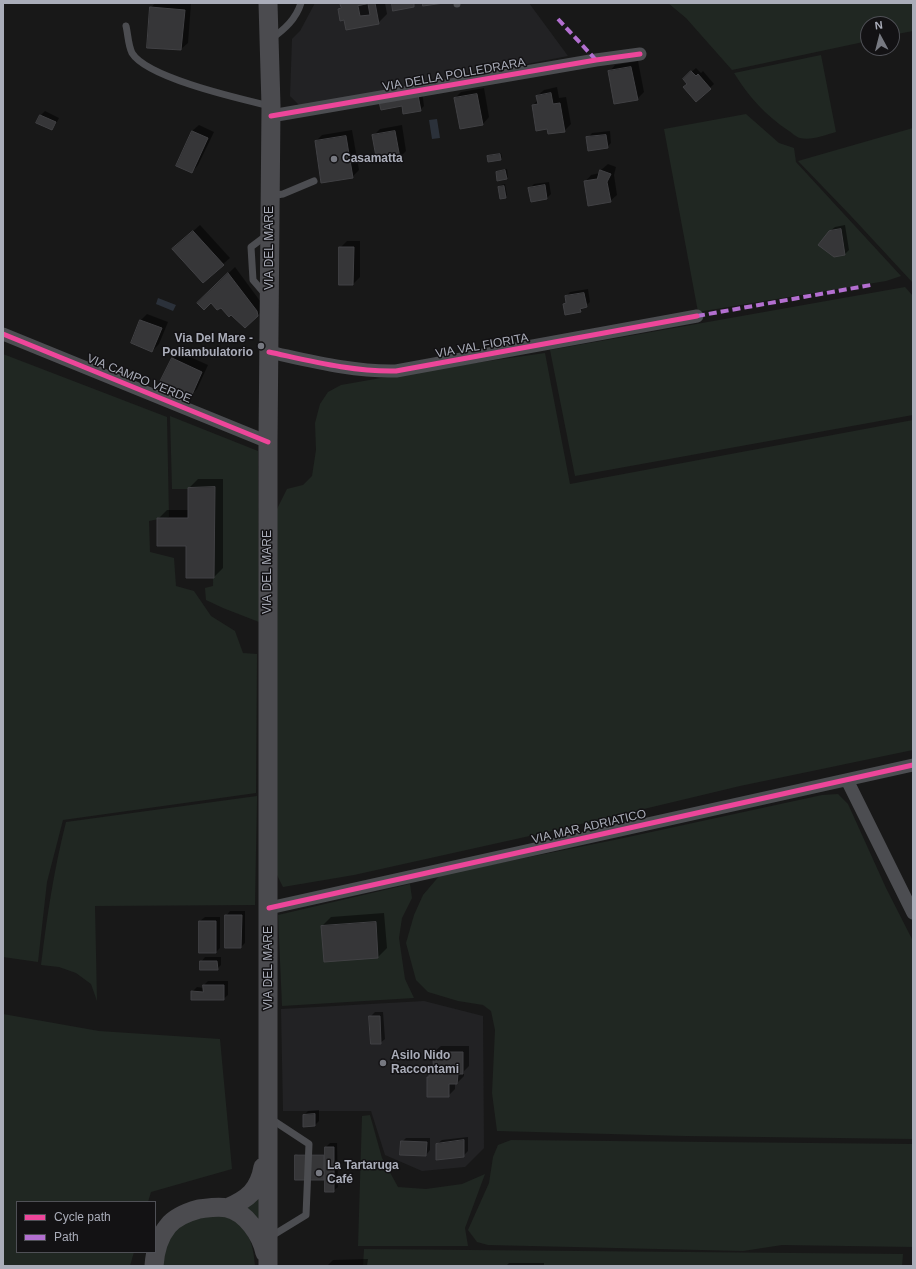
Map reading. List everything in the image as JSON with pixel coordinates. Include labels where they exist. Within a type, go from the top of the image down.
[{"type":"main road","name":"VIA DEL MARE","points":[[268,3],[271,111],[268,442],[268,1266]]},
{"type":"main road","name":"VIA DEL MARE","points":[[227,1208],[246,1198],[255,1189],[261,1179],[267,1140]]},
{"type":"main road","name":"VIA DEL MARE","points":[[156,1248],[158,1241],[167,1227],[174,1220],[196,1210],[216,1207],[227,1208],[242,1216],[256,1231],[264,1248],[268,1266]]},
{"type":"main road","name":"VIA DEL MARE","points":[[154,1266],[155,1253]]},
{"type":"street","name":"VIA DELLA POLLEDRARA","points":[[271,111],[640,54]]},
{"type":"street","name":"VIA VAL FIORITA","points":[[269,352],[339,367],[374,371],[396,371],[697,316]]},
{"type":"street","name":"VIA CAMPO VERDE","points":[[3,334],[268,442]]},
{"type":"street","name":"VIA MAR ADRIATICO","points":[[269,908],[913,765]]},
{"type":"street","points":[[847,780],[913,913]]},
{"type":"lane","points":[[270,40],[293,20],[301,3]]},
{"type":"lane","points":[[126,26],[132,52],[142,63],[152,69],[271,111]]},
{"type":"lane","points":[[270,196],[283,194],[314,182]]},
{"type":"lane","points":[[268,1117],[309,1144],[309,1161],[306,1216],[268,1238]]},
{"type":"shaded area","points":[[315,3],[529,3],[568,56],[361,96],[299,105],[290,96],[292,39],[300,31]]},
{"type":"shaded area","points":[[668,3],[913,3],[913,31],[900,33],[900,16],[860,16],[860,43],[732,70],[686,18]]},
{"type":"shaded area","points":[[821,55],[836,132],[809,139],[796,136],[772,119],[758,105],[734,73]]},
{"type":"shaded area","points":[[746,114],[779,143],[794,148],[796,162],[901,276],[886,281],[698,312],[664,129]]},
{"type":"shaded area","points":[[437,119],[440,138],[432,139],[429,120]]},
{"type":"shaded area","points":[[913,128],[913,283],[798,161]]},
{"type":"shaded area","points":[[905,287],[913,296],[913,415],[575,476],[550,350]]},
{"type":"shaded area","points":[[158,298],[176,305],[173,311],[156,304]]},
{"type":"shaded area","points":[[545,353],[570,484],[913,420],[913,750],[740,786],[552,831],[354,875],[283,887],[277,875],[277,509],[287,489],[303,485],[312,476],[316,450],[315,423],[320,404],[328,392],[341,385],[432,369]]},
{"type":"shaded area","points":[[3,354],[167,417],[169,517],[149,521],[150,552],[174,558],[176,586],[194,591],[211,616],[235,631],[243,653],[257,654],[256,793],[63,820],[47,882],[38,962],[3,957]]},
{"type":"shaded area","points":[[170,416],[258,451],[259,622],[206,600],[205,588],[213,586],[214,489],[172,489]]},
{"type":"shaded area","points":[[838,794],[848,804],[886,888],[913,941],[913,1139],[685,1136],[497,1131],[492,1093],[495,1030],[491,1011],[483,1005],[458,1001],[428,992],[416,980],[406,943],[414,915],[423,895],[440,875],[619,839],[822,795]]},
{"type":"shaded area","points":[[257,796],[255,905],[95,906],[97,1001],[91,984],[76,973],[59,967],[41,965],[51,893],[66,822]]},
{"type":"shaded area","points":[[410,884],[412,898],[402,918],[399,938],[405,979],[414,998],[282,1006],[278,915]]},
{"type":"shaded area","name":"Asilo Nido Raccontami","points":[[424,1001],[483,1016],[484,1148],[465,1167],[422,1171],[385,1155],[371,1111],[283,1111],[281,1009]]},
{"type":"shaded area","points":[[3,1014],[99,1031],[220,1039],[232,1169],[151,1192],[148,1201],[16,1201],[16,1253],[134,1253],[130,1266],[3,1266]]},
{"type":"shaded area","points":[[370,1115],[382,1158],[398,1187],[426,1189],[462,1184],[485,1174],[465,1228],[468,1246],[358,1246],[362,1116]]},
{"type":"shaded area","points":[[511,1140],[913,1144],[913,1247],[782,1245],[743,1251],[488,1245],[477,1242],[468,1230],[489,1183],[493,1157],[498,1145]]},
{"type":"shaded area","points":[[261,1191],[262,1236],[243,1203]]},
{"type":"shaded area","points":[[210,1213],[231,1219],[242,1227],[252,1245],[255,1266],[161,1266],[162,1254],[172,1229]]},
{"type":"shaded area","points":[[364,1249],[903,1254],[902,1266],[363,1266]]},
{"type":"building","points":[[340,3],[375,3],[379,24],[346,30],[344,20],[340,21],[338,9],[341,8]],"holes":[[[368,4],[370,15],[360,16],[358,6]]]},
{"type":"building","points":[[392,3],[414,3],[414,7],[393,11]]},
{"type":"building","points":[[423,3],[444,3],[423,6]]},
{"type":"building","points":[[150,7],[185,10],[181,50],[147,48]]},
{"type":"building","points":[[631,67],[638,100],[614,104],[608,71]]},
{"type":"building","points":[[691,71],[696,76],[698,74],[711,89],[696,102],[683,87],[687,84],[683,79]]},
{"type":"building","points":[[551,93],[553,104],[560,103],[565,132],[548,134],[547,129],[536,131],[532,105],[538,104],[536,96]]},
{"type":"building","points":[[477,94],[483,125],[460,129],[454,98]]},
{"type":"building","points":[[418,95],[421,111],[403,114],[402,106],[381,110],[379,102]]},
{"type":"building","points":[[40,115],[56,122],[52,130],[36,123]]},
{"type":"building","points":[[192,131],[208,138],[192,173],[176,166]]},
{"type":"building","points":[[395,131],[400,158],[377,162],[372,135]]},
{"type":"building","points":[[606,135],[608,148],[588,151],[586,137]]},
{"type":"building","name":"Casamatta","points":[[346,136],[353,178],[321,183],[315,141]]},
{"type":"building","points":[[500,154],[501,160],[488,162],[487,156]]},
{"type":"building","points":[[505,170],[507,179],[497,181],[496,172]]},
{"type":"building","points":[[600,170],[611,174],[607,182],[611,202],[588,206],[584,181],[597,179]]},
{"type":"building","points":[[545,185],[547,199],[531,202],[528,188]]},
{"type":"building","points":[[504,186],[506,198],[500,199],[498,187]]},
{"type":"building","points":[[841,229],[845,255],[834,257],[818,245],[829,231]]},
{"type":"building","points":[[193,231],[224,265],[203,283],[172,249]]},
{"type":"building","points":[[339,247],[354,247],[353,285],[339,285]]},
{"type":"building","points":[[228,273],[257,311],[258,316],[245,328],[231,315],[229,317],[221,308],[217,310],[211,303],[204,310],[197,303]]},
{"type":"building","points":[[584,293],[587,307],[580,309],[581,312],[565,315],[563,304],[566,303],[565,296]]},
{"type":"building","points":[[140,320],[162,328],[152,352],[131,343]]},
{"type":"building","points":[[172,358],[202,372],[191,397],[160,382]]},
{"type":"building","points":[[215,487],[214,578],[186,578],[186,546],[157,546],[157,518],[188,518],[188,488]]},
{"type":"building","points":[[225,915],[242,915],[241,948],[225,948]]},
{"type":"building","points":[[199,921],[216,921],[216,953],[199,953]]},
{"type":"building","points":[[376,922],[378,958],[324,962],[321,926]]},
{"type":"building","points":[[200,961],[217,961],[218,970],[200,970]]},
{"type":"building","points":[[203,985],[224,985],[224,1000],[191,1000],[191,991],[203,992]]},
{"type":"building","points":[[369,1016],[380,1016],[381,1044],[371,1044]]},
{"type":"building","points":[[433,1052],[463,1052],[463,1074],[458,1074],[457,1084],[449,1084],[449,1097],[427,1097],[427,1077],[429,1077],[429,1067],[433,1067]]},
{"type":"building","points":[[315,1114],[315,1126],[303,1127],[303,1115]]},
{"type":"building","points":[[464,1140],[464,1157],[436,1160],[436,1144]]},
{"type":"building","points":[[401,1141],[427,1142],[426,1156],[400,1155]]},
{"type":"building","points":[[325,1147],[334,1147],[334,1192],[325,1192]]},
{"type":"building","points":[[295,1155],[324,1155],[324,1180],[295,1180]]},
{"type":"marked path","points":[[558,19],[596,60]]},
{"type":"marked path","points":[[697,316],[871,285]]},
{"type":"cycle path","points":[[271,116],[596,60],[640,54]]},
{"type":"cycle path","points":[[269,352],[348,368],[396,371],[697,316]]},
{"type":"cycle path","points":[[3,334],[268,442]]},
{"type":"cycle path","points":[[269,908],[913,765]]},
{"type":"place","name":"Casamatta","points":[[334,159]]},
{"type":"place","name":"Via Del Mare - Poliambulatorio","points":[[261,346]]},
{"type":"place","name":"Asilo Nido Raccontami","points":[[383,1063]]},
{"type":"place","name":"La Tartaruga Café","points":[[319,1173]]}]
